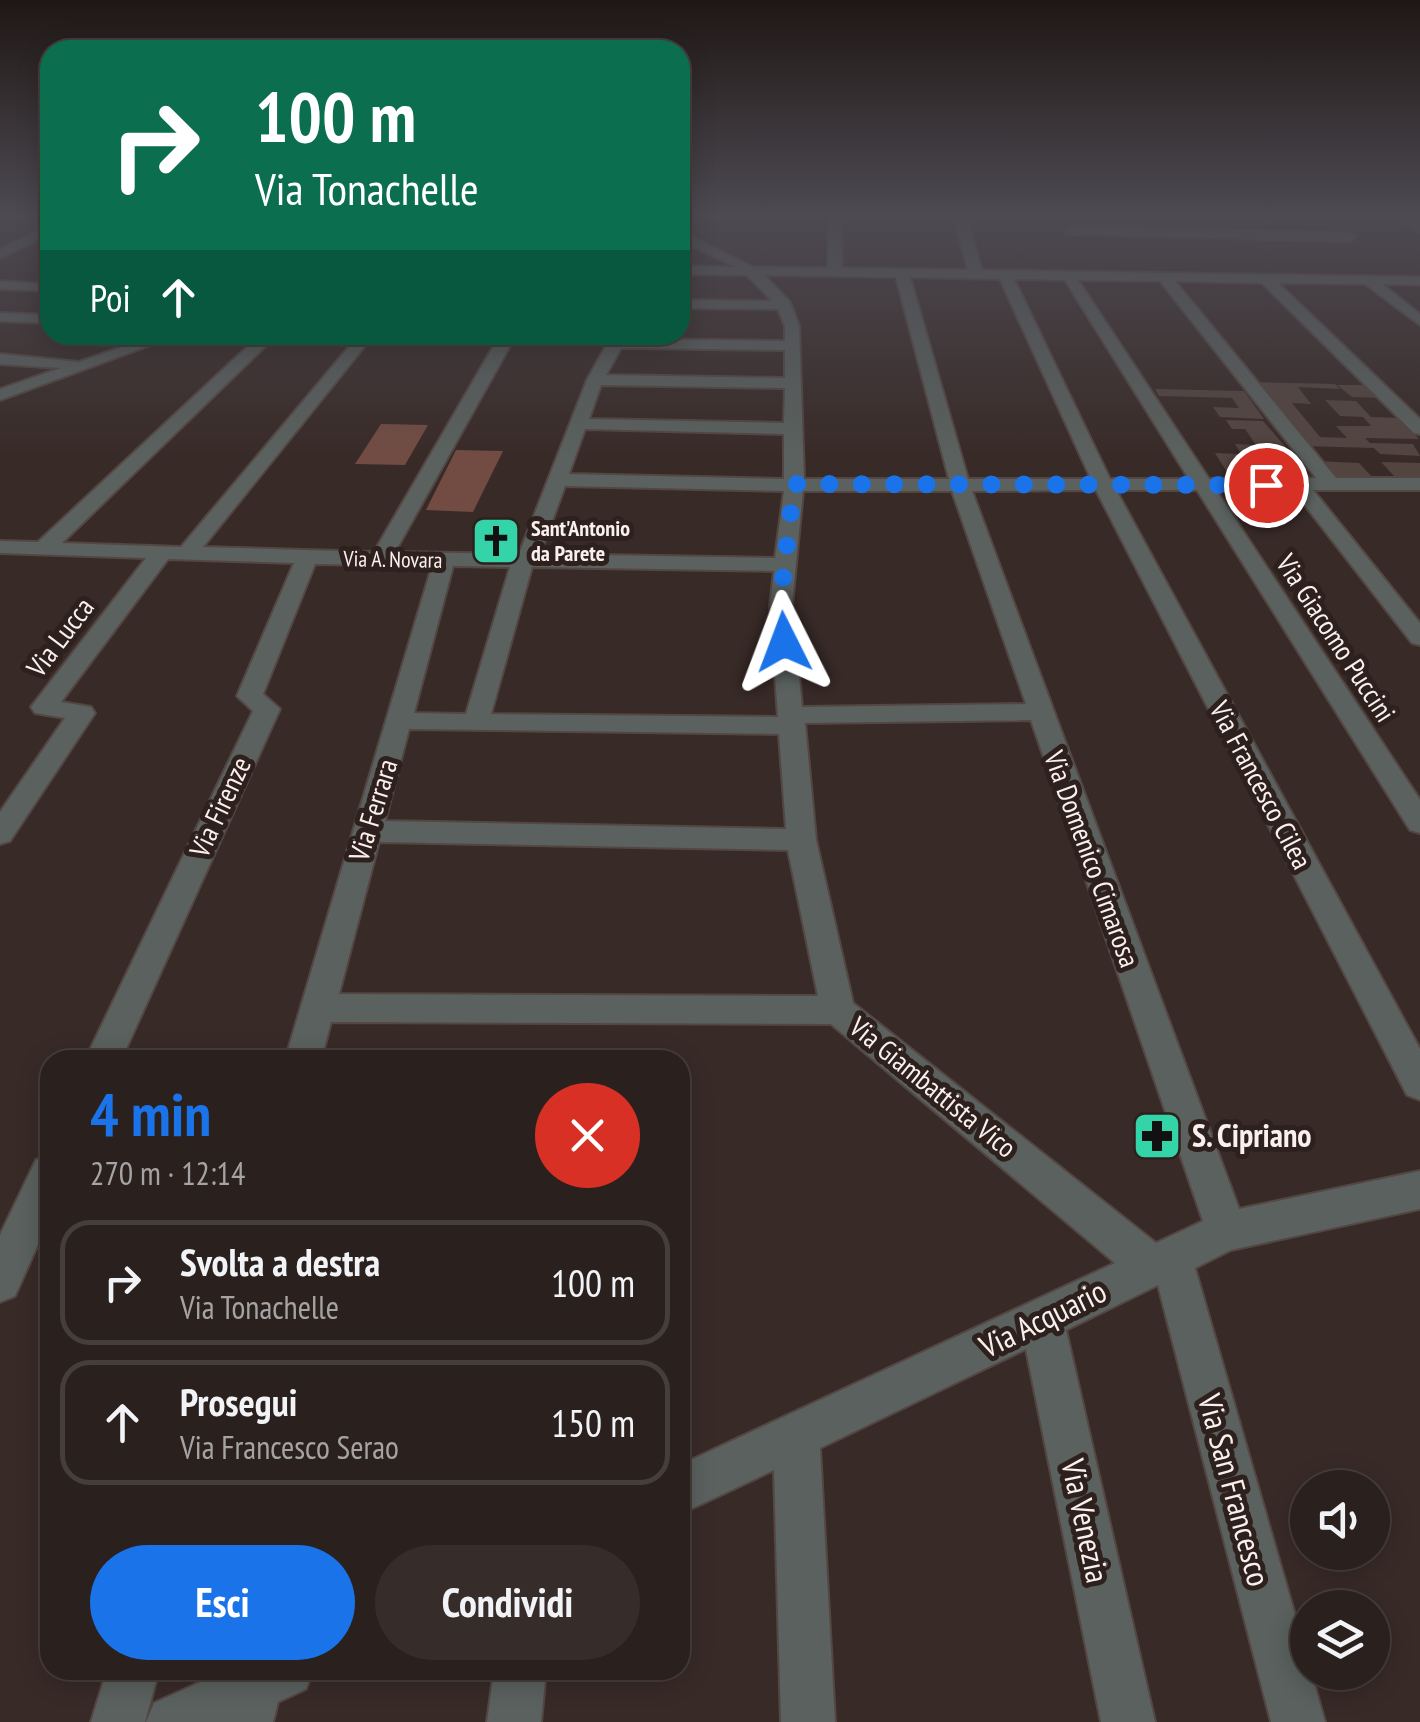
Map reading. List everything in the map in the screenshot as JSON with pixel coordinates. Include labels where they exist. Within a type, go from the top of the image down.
[{"type":"street","points":[[778,297],[785,305]]},
{"type":"street","name":"Via Domenico Cimarosa","points":[[908,297],[960,485],[1227,1231]]},
{"type":"street","name":"Via Francesco Cilea","points":[[1015,297],[1103,486],[1420,1084]]},
{"type":"street","name":"Via Giacomo Puccini","points":[[1083,297],[1420,823]]},
{"type":"street","points":[[1180,297],[1330,484]]},
{"type":"street","points":[[1286,297],[1420,429]]},
{"type":"street","points":[[1391,297],[1420,321]]},
{"type":"street","points":[[690,304],[785,305]]},
{"type":"street","name":"Via Giambattista Vico","points":[[785,305],[792,326],[794,484],[780,605],[801,840],[838,1010],[1161,1262]]},
{"type":"street","points":[[0,316],[40,319]]},
{"type":"street","points":[[690,342],[792,346]]},
{"type":"street","points":[[0,395],[142,345]]},
{"type":"street","points":[[45,547],[258,345]]},
{"type":"street","points":[[175,552],[358,345]]},
{"type":"street","points":[[380,559],[502,345]]},
{"type":"street","points":[[476,722],[525,561],[595,380],[613,345]]},
{"type":"street","points":[[0,359],[85,365]]},
{"type":"street","points":[[595,380],[792,384]]},
{"type":"street","points":[[0,386],[20,388]]},
{"type":"street","points":[[580,424],[794,429]]},
{"type":"street","points":[[558,480],[1103,486],[1411,484],[1420,502]]},
{"type":"street","points":[[1298,485],[1420,638]]},
{"type":"street","name":"Via A. Novara","points":[[0,546],[380,559],[785,565]]},
{"type":"street","name":"Via Lucca","points":[[0,834],[82,712],[44,708],[175,552]]},
{"type":"street","name":"Via Firenze","points":[[107,1050],[267,709],[250,696],[307,557]]},
{"type":"street","name":"Via Ferrara","points":[[306,1050],[444,560]]},
{"type":"street","points":[[400,720],[793,721],[1039,712]]},
{"type":"street","points":[[365,831],[801,840]]},
{"type":"street","points":[[318,1008],[838,1010]]},
{"type":"street","name":"Via Acquario","points":[[690,1485],[1227,1231],[1420,1190]]},
{"type":"street","points":[[0,1281],[40,1195]]},
{"type":"street","name":"Via San Francesco","points":[[1161,1262],[1298,1722]]},
{"type":"street","name":"Via Venezia","points":[[1042,1319],[1128,1722]]},
{"type":"street","points":[[796,1437],[808,1722]]},
{"type":"street","points":[[118,1722],[130,1680]]},
{"type":"street","points":[[514,1722],[519,1680]]},
{"type":"street","points":[[173,1722],[263,1692]]},
{"type":"shaded area","points":[[381,424],[428,425],[405,465],[355,464]]},
{"type":"shaded area","points":[[456,450],[503,451],[473,512],[426,510]]},
{"type":"building","points":[[1252,382],[1335,384],[1340,389],[1298,387],[1311,404],[1292,403],[1320,437],[1347,438],[1336,426],[1371,426],[1363,417],[1340,416],[1325,400],[1356,401],[1371,417],[1398,418],[1419,439],[1365,438],[1370,443],[1413,444],[1420,456],[1380,454],[1374,448],[1303,446]]},
{"type":"building","points":[[1337,385],[1368,385],[1381,398],[1352,397]]},
{"type":"building","points":[[1155,389],[1244,391],[1264,419],[1220,417],[1213,407],[1239,408],[1232,398],[1159,396]]},
{"type":"building","points":[[1226,420],[1263,421],[1313,479],[1258,477],[1253,470],[1279,471],[1271,460],[1237,459],[1252,480],[1232,480],[1215,453],[1241,454],[1235,444],[1256,445],[1245,429],[1232,429]]},
{"type":"building","points":[[1316,461],[1359,463],[1373,478],[1328,477]]},
{"type":"building","points":[[1381,462],[1420,463],[1420,478],[1395,477]]},
{"type":"place","name":"Sant'Antonio da Parete","points":[[496,541]]},
{"type":"place","name":"S. Cipriano","points":[[1157,1136]]},
{"type":"route","points":[[784,642],[780,605],[794,484],[1266,485]]}]
